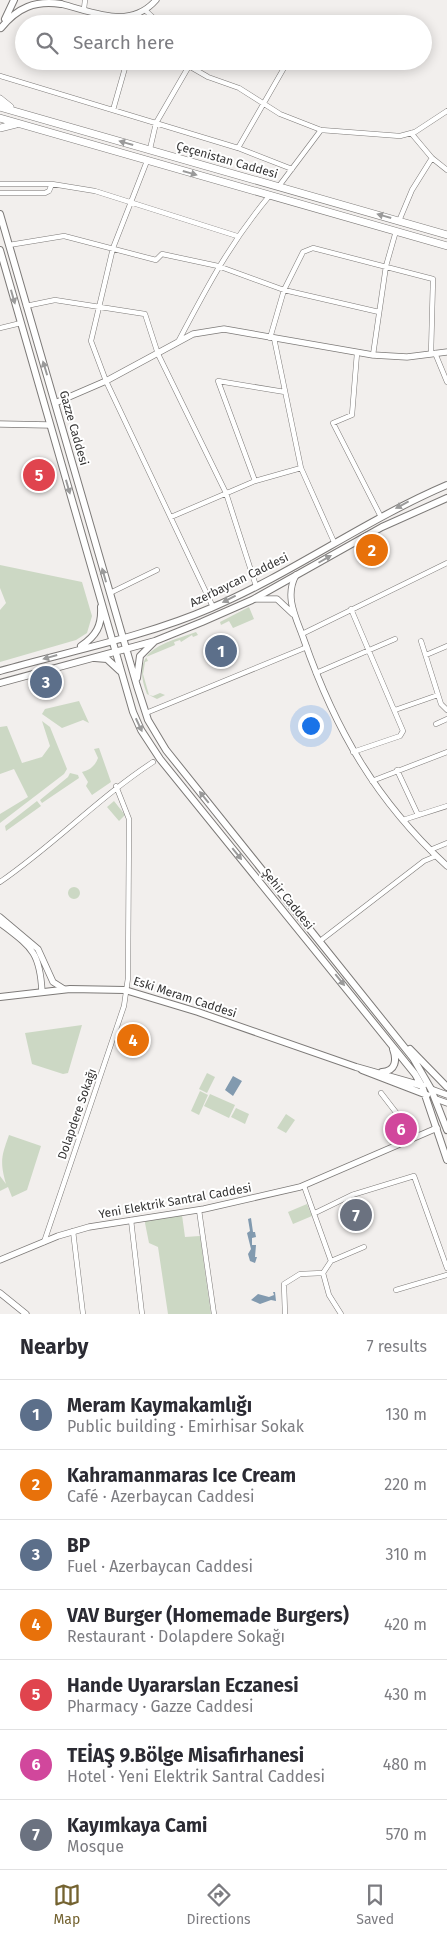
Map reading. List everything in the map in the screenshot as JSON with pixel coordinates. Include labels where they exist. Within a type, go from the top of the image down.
[{"type":"main road","points":[[0,29],[14,0]]},
{"type":"main road","points":[[50,0],[61,4]]},
{"type":"main road","points":[[0,29],[11,16],[27,6],[51,2],[61,4]]},
{"type":"main road","points":[[0,99],[10,107],[24,113]]},
{"type":"main road","name":"Çeçenistan Caddesi","points":[[0,106],[447,235]]},
{"type":"main road","name":"Çeçenistan Caddesi","points":[[0,118],[447,246]]},
{"type":"main road","points":[[0,128],[6,125],[24,125]]},
{"type":"main road","name":"Gazze Caddesi","points":[[0,214],[126,648]]},
{"type":"main road","name":"Gazze Caddesi","points":[[0,250],[49,425],[117,650]]},
{"type":"main road","name":"Azerbaycan Caddesi","points":[[0,671],[72,650],[114,641],[213,608],[381,516],[447,486]]},
{"type":"main road","name":"Azerbaycan Caddesi","points":[[0,683],[86,658],[155,641],[252,600],[382,528],[447,498]]},
{"type":"main road","points":[[72,650],[92,638],[99,628],[101,616],[99,594]]},
{"type":"main road","points":[[137,686],[140,656],[155,641]]},
{"type":"main road","name":"Şehir Caddesi","points":[[126,648],[153,730],[166,750],[421,1068],[432,1089],[447,1130]]},
{"type":"main road","name":"Şehir Caddesi","points":[[117,650],[134,712],[141,730],[156,753],[390,1043],[422,1086],[447,1160]]},
{"type":"main road","points":[[86,658],[107,659],[117,666],[125,678]]},
{"type":"main road","name":"Eski Meram Caddesi","points":[[0,997],[64,989],[125,990],[198,1012],[356,1067],[380,1072],[432,1089]]},
{"type":"main road","points":[[399,1040],[415,1053],[447,1087]]},
{"type":"main road","points":[[380,1072],[388,1072],[394,1066],[396,1056],[390,1043]]},
{"type":"main road","name":"Eski Meram Caddesi","points":[[356,1067],[373,1076],[436,1099]]},
{"type":"street","points":[[84,9],[86,0]]},
{"type":"street","points":[[136,15],[156,0]]},
{"type":"street","points":[[61,4],[113,15]]},
{"type":"street","points":[[145,10],[150,15]]},
{"type":"street","points":[[113,110],[124,70]]},
{"type":"street","points":[[150,150],[156,123],[182,70]]},
{"type":"street","points":[[197,70],[208,77],[239,88],[280,114],[321,130],[400,136],[411,133],[447,110]]},
{"type":"street","points":[[238,148],[283,70]]},
{"type":"street","points":[[0,76],[238,148],[292,168]]},
{"type":"street","points":[[278,186],[321,130]]},
{"type":"street","points":[[411,133],[432,158],[447,170]]},
{"type":"street","points":[[400,221],[412,190],[432,158]]},
{"type":"street","points":[[147,161],[113,248],[91,341],[106,381],[213,608]]},
{"type":"street","points":[[0,184],[52,184],[95,191],[237,236]]},
{"type":"street","points":[[0,193],[45,193],[49,192],[52,184]]},
{"type":"street","points":[[178,343],[218,266],[237,236],[270,195]]},
{"type":"street","points":[[373,356],[386,266],[396,231]]},
{"type":"street","points":[[9,245],[64,236],[156,260],[162,254],[218,266],[284,290],[379,312]]},
{"type":"street","points":[[334,542],[300,468],[272,338],[284,290],[303,252],[313,248],[433,279],[433,354],[447,382]]},
{"type":"street","points":[[26,306],[55,300],[145,314],[158,354],[226,493],[256,586]]},
{"type":"street","points":[[0,328],[21,324]]},
{"type":"street","points":[[55,403],[106,381],[193,334],[224,329],[373,356],[406,357],[447,352]]},
{"type":"street","points":[[357,353],[352,415],[333,423],[381,516]]},
{"type":"street","points":[[255,481],[218,381],[285,392]]},
{"type":"street","points":[[0,424],[49,425]]},
{"type":"street","points":[[171,517],[255,481],[300,468]]},
{"type":"street","points":[[302,634],[447,563]]},
{"type":"street","points":[[110,593],[157,570]]},
{"type":"street","points":[[296,574],[290,588],[294,616],[316,673],[353,752],[403,820],[447,866]]},
{"type":"street","points":[[252,600],[264,597],[277,599],[294,616]]},
{"type":"street","points":[[351,609],[395,710],[403,734],[353,752]]},
{"type":"street","points":[[316,673],[395,639]]},
{"type":"street","points":[[421,641],[441,704],[447,710]]},
{"type":"street","points":[[426,655],[447,646]]},
{"type":"street","points":[[146,712],[307,647]]},
{"type":"street","points":[[395,710],[438,695]]},
{"type":"street","points":[[436,724],[447,719]]},
{"type":"street","points":[[372,780],[447,752]]},
{"type":"street","points":[[0,882],[26,863],[116,786],[153,762]]},
{"type":"street","points":[[397,770],[418,815]]},
{"type":"street","name":"Dolapdere Sokağı","points":[[43,1243],[124,1006],[128,978],[128,819],[116,786]]},
{"type":"street","points":[[403,820],[447,806]]},
{"type":"street","points":[[430,850],[447,843]]},
{"type":"street","points":[[320,941],[424,861],[436,856]]},
{"type":"street","points":[[0,917],[38,949],[53,982],[64,989]]},
{"type":"street","points":[[0,923],[33,950],[37,958],[42,992]]},
{"type":"street","name":"Eski Meram Caddesi","points":[[432,1089],[447,1095]]},
{"type":"street","points":[[381,1092],[415,1136]]},
{"type":"street","name":"Eski Meram Caddesi","points":[[436,1099],[447,1103]]},
{"type":"street","name":"Yeni Elektrik Santral Caddesi","points":[[0,1260],[74,1231],[199,1210],[304,1186],[436,1128]]},
{"type":"street","points":[[315,1213],[352,1195],[414,1176],[447,1268]]},
{"type":"street","points":[[304,1186],[331,1261]]},
{"type":"street","points":[[199,1210],[214,1314]]},
{"type":"street","points":[[131,1220],[142,1314]]},
{"type":"street","points":[[74,1231],[83,1314]]},
{"type":"street","points":[[340,1314],[329,1295],[323,1273],[331,1261],[364,1247]]},
{"type":"street","points":[[285,1314],[284,1284],[300,1274],[323,1273]]},
{"type":"street","points":[[396,1290],[447,1275]]},
{"type":"street","points":[[0,1293],[26,1314]]},
{"type":"green space","points":[[0,565],[82,582],[92,616],[87,633],[76,640],[0,662],[0,610],[6,603],[0,588]]},
{"type":"green space","points":[[249,607],[254,619],[233,628],[229,621],[221,625],[220,622]]},
{"type":"green space","points":[[196,632],[198,635],[193,637],[192,635],[181,642],[180,640],[174,642],[175,645],[147,657],[152,651],[172,640]]},
{"type":"green space","points":[[146,657],[148,661],[145,662],[143,674],[149,695],[147,694],[143,679],[142,667]]},
{"type":"green space","points":[[160,693],[165,695],[157,699],[149,695],[153,696]]},
{"type":"green space","points":[[79,701],[89,723],[83,720],[62,728],[42,714],[45,709]]},
{"type":"green space","points":[[42,721],[50,727],[67,769],[64,774],[0,823],[0,814],[28,797],[14,769],[0,774],[0,727],[7,726],[22,763],[42,757],[50,746]]},
{"type":"green space","points":[[99,748],[111,782],[92,795],[86,786],[88,782],[82,772],[90,769],[95,763],[98,758],[94,749]]},
{"type":"green space","points":[[70,773],[78,775],[79,778],[42,803],[40,800],[68,777]]},
{"type":"green space","points":[[37,801],[41,806],[6,831],[5,826]]},
{"type":"green space","points":[[114,801],[125,815],[119,821],[107,807]]},
{"type":"green space","points":[[74,887],[80,893],[74,899],[68,893]]},
{"type":"green space","points":[[82,1025],[68,1073],[63,1074],[32,1064],[25,1033]]},
{"type":"green space","points":[[207,1073],[215,1077],[207,1093],[199,1089]]},
{"type":"green space","points":[[200,1091],[208,1095],[199,1115],[191,1111]]},
{"type":"green space","points":[[210,1094],[235,1105],[229,1118],[204,1106]]},
{"type":"green space","points":[[236,1108],[249,1114],[245,1124],[231,1117]]},
{"type":"green space","points":[[286,1114],[295,1120],[286,1133],[277,1128]]},
{"type":"green space","points":[[9,1135],[41,1146],[27,1190],[12,1197],[8,1187],[0,1191],[0,1176],[6,1184],[2,1160]]},
{"type":"green space","points":[[307,1204],[312,1216],[293,1224],[288,1212]]},
{"type":"green space","points":[[182,1215],[185,1237],[200,1236],[211,1314],[168,1314],[158,1247],[149,1243],[145,1223],[146,1219]]},
{"type":"water","points":[[233,1076],[242,1081],[233,1096],[225,1090]]},
{"type":"water","points":[[251,1218],[253,1232],[255,1232],[256,1237],[252,1238],[252,1245],[256,1245],[255,1257],[257,1257],[255,1263],[250,1261],[248,1254],[251,1249],[247,1233],[250,1231],[248,1219]]},
{"type":"water","points":[[273,1292],[275,1292],[276,1301],[271,1300],[260,1304],[251,1300],[258,1294],[269,1297],[274,1295]]},
{"type":"place","name":"Hande Uyararslan Eczanesi","points":[[39,475]]},
{"type":"place","name":"Kahramanmaras Ice Cream","points":[[372,550]]},
{"type":"place","name":"Meram Kaymakamlığı","points":[[221,651]]},
{"type":"place","name":"BP","points":[[46,682]]},
{"type":"place","name":"VAV Burger (Homemade Burgers)","points":[[133,1040]]},
{"type":"place","name":"TEİAŞ 9.Bölge Misafirhanesi","points":[[401,1129]]},
{"type":"place","name":"Kayımkaya Cami","points":[[356,1215]]}]
